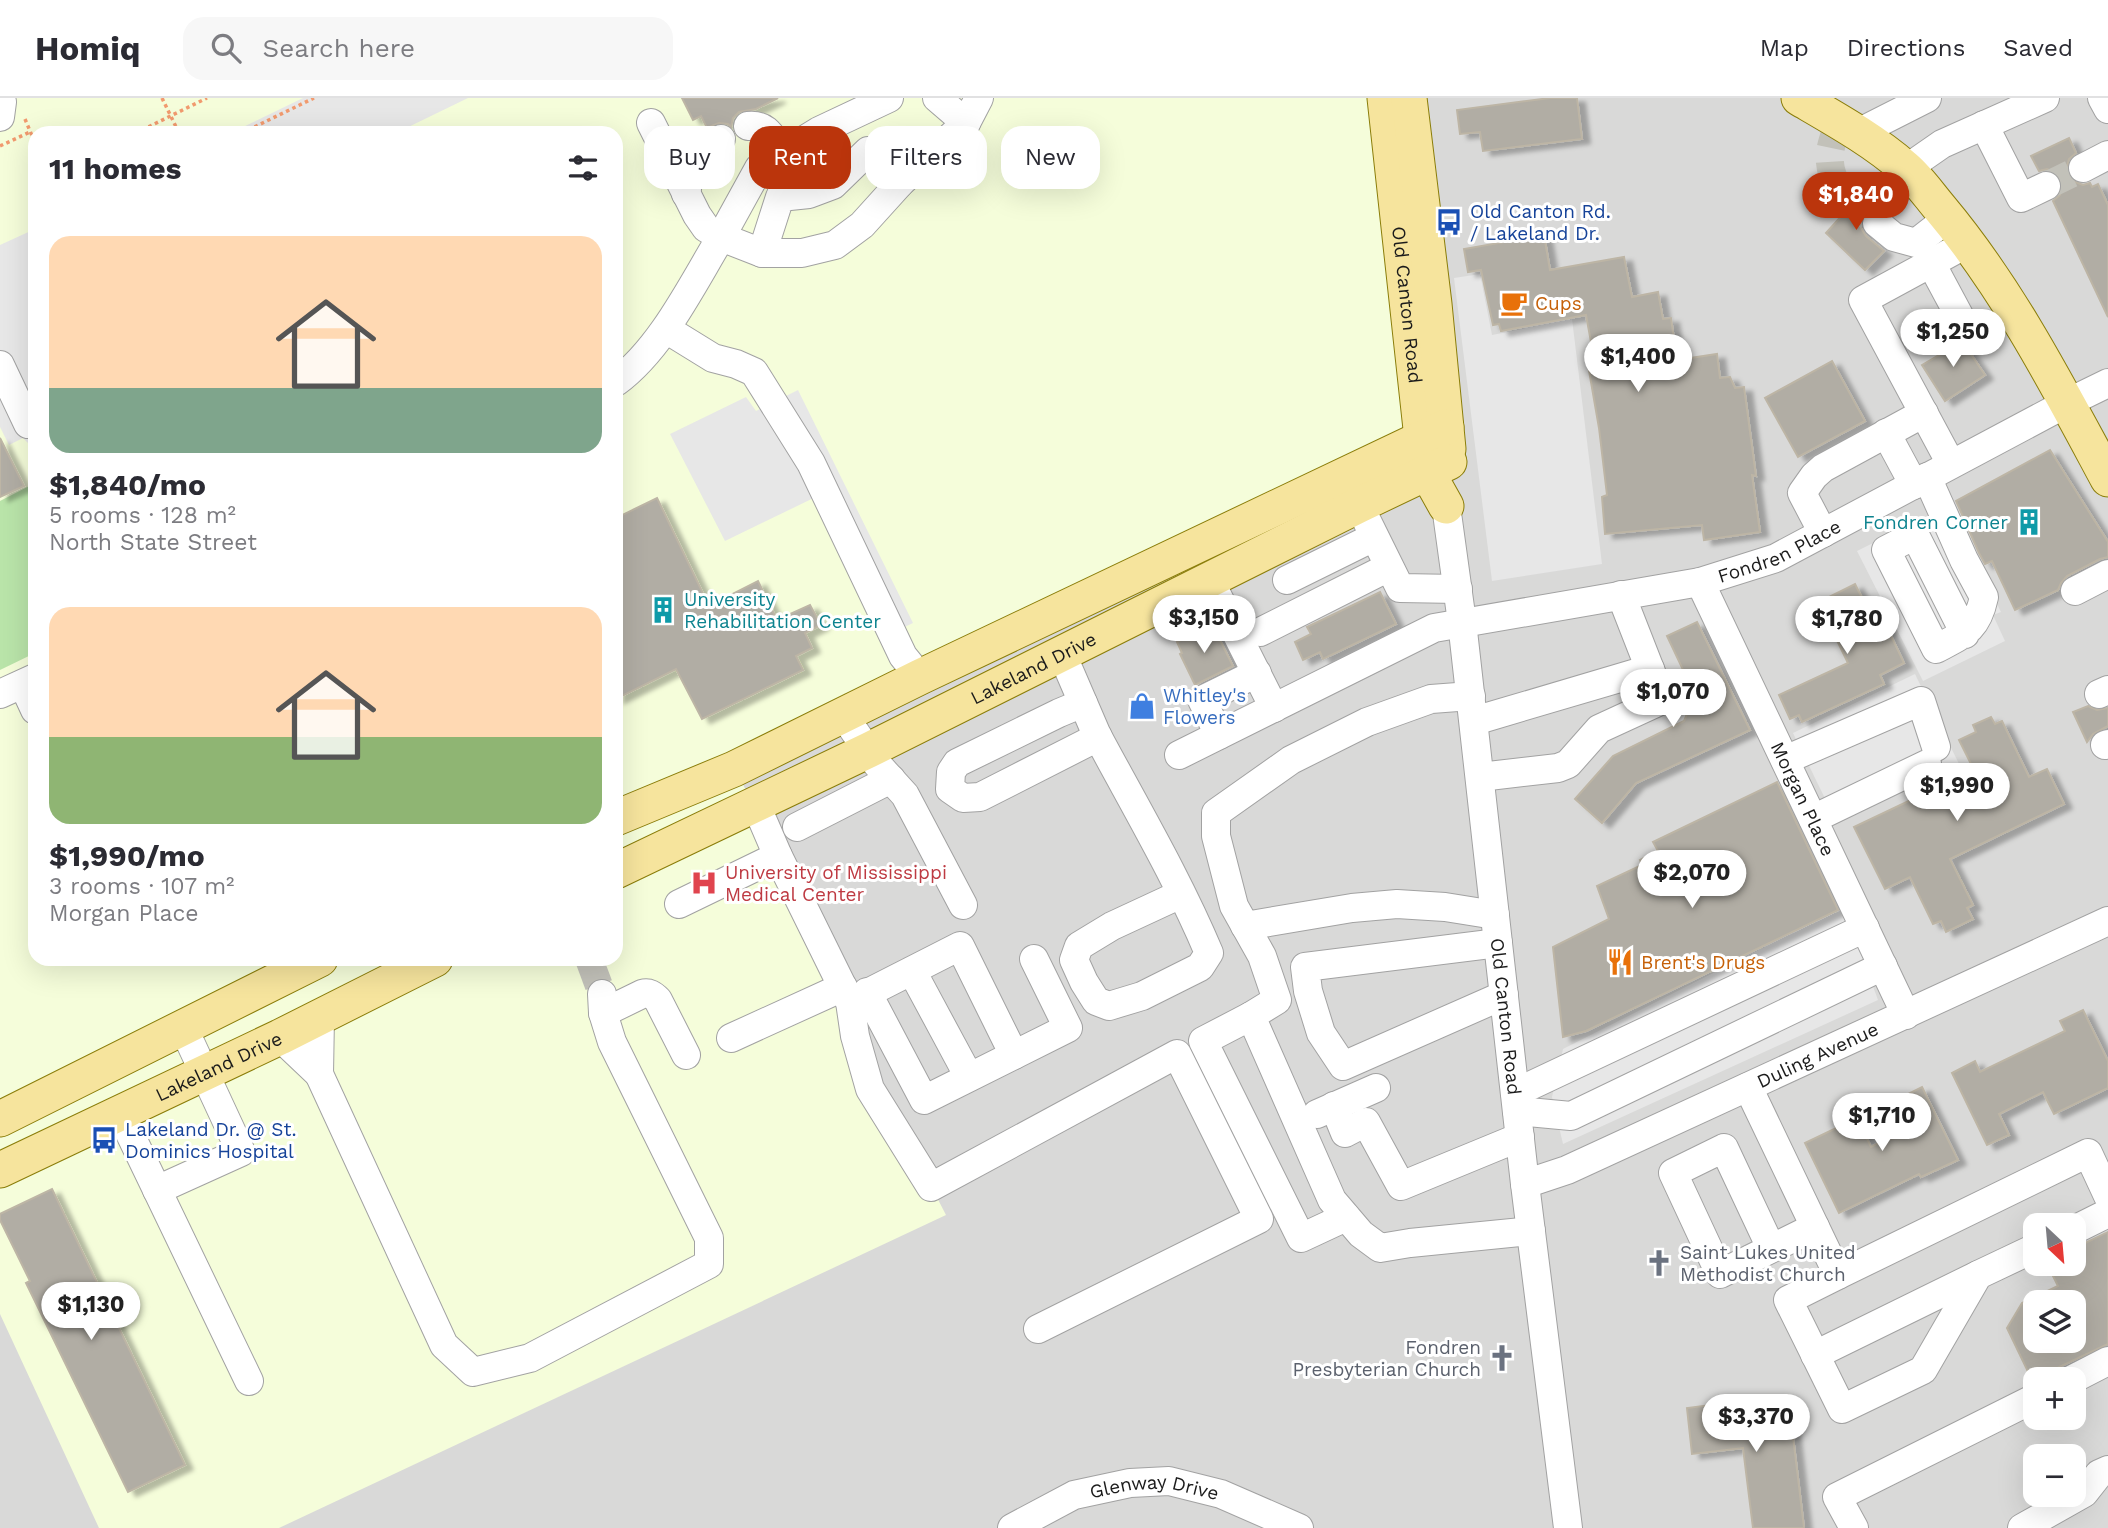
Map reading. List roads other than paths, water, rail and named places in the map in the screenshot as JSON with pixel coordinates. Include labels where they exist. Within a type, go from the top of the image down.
[{"type":"main road","name":"Old Canton Road","points":[[1385,98],[1446,506]]},
{"type":"main road","name":"Old Canton Road","points":[[1409,98],[1436,450]]},
{"type":"main road","points":[[1799,98],[1858,133],[1906,169],[1958,230],[2008,303],[2067,402],[2108,479]]},
{"type":"main road","name":"Lakeland Drive","points":[[623,868],[869,750],[1359,505],[1436,450]]},
{"type":"main road","name":"Lakeland Drive","points":[[623,815],[734,769],[920,677],[1436,450]]},
{"type":"main road","points":[[0,1119],[306,966]]},
{"type":"main road","name":"Lakeland Drive","points":[[0,1170],[280,1037],[421,966]]},
{"type":"street","points":[[0,98],[0,117]]},
{"type":"street","points":[[830,126],[889,98]]},
{"type":"street","points":[[937,98],[966,123]]},
{"type":"street","points":[[963,126],[979,98]]},
{"type":"street","points":[[1906,169],[1942,144],[2045,98]]},
{"type":"street","points":[[2102,98],[2108,109]]},
{"type":"street","points":[[1858,133],[1917,100]]},
{"type":"street","points":[[651,123],[696,215],[706,228],[721,237],[762,253],[802,253],[835,244],[862,225],[895,189]]},
{"type":"street","points":[[1984,125],[2021,198],[2046,186]]},
{"type":"street","points":[[748,126],[760,126]]},
{"type":"street","points":[[762,253],[780,197],[809,194],[833,185],[865,154]]},
{"type":"street","points":[[2083,168],[2108,155]]},
{"type":"street","points":[[623,377],[666,329],[749,186]]},
{"type":"street","points":[[686,194],[687,189]]},
{"type":"street","points":[[1877,223],[1894,237],[1916,243],[1958,230]]},
{"type":"street","points":[[1915,524],[1923,480],[1924,413],[1863,300],[1931,263],[1958,230]]},
{"type":"street","points":[[1931,263],[1961,319]]},
{"type":"street","points":[[666,329],[713,358],[754,372],[811,463],[903,656],[920,677]]},
{"type":"street","points":[[0,365],[28,424]]},
{"type":"street","name":"Fondren Place","points":[[1179,755],[1434,628],[1700,582],[1776,558],[2067,402],[2108,383]]},
{"type":"street","points":[[1823,533],[1802,493],[1814,476],[1823,468],[1924,413]]},
{"type":"street","points":[[1886,433],[1923,480],[1984,597],[1980,614],[1965,634]]},
{"type":"street","points":[[1359,505],[1400,588],[1458,589]]},
{"type":"street","name":"Old Canton Road","points":[[1446,506],[1462,622],[1525,1184],[1568,1528]]},
{"type":"street","points":[[1862,512],[1877,544]]},
{"type":"street","points":[[1350,568],[1374,537]]},
{"type":"street","points":[[1272,548],[1302,611]]},
{"type":"street","points":[[1260,632],[1302,611],[1324,581],[1350,568],[1389,567]]},
{"type":"street","points":[[2075,591],[2108,574]]},
{"type":"street","points":[[1209,579],[1274,708]]},
{"type":"street","points":[[1287,580],[1324,581]]},
{"type":"street","name":"Morgan Place","points":[[1700,582],[1906,1015]]},
{"type":"street","points":[[1480,776],[1559,768],[1568,764],[1599,729],[1662,700],[1621,595]]},
{"type":"street","points":[[1062,654],[1098,737],[1181,894],[1209,953],[1200,967],[1142,996],[1108,1006],[1096,1001],[1074,960],[1079,946],[1112,926],[1181,894]]},
{"type":"street","points":[[1277,1000],[1262,956],[1234,906],[1216,836],[1216,813],[1291,760],[1367,722],[1431,699],[1472,708],[1650,669]]},
{"type":"street","points":[[1219,735],[1202,700],[1257,673]]},
{"type":"street","points":[[1785,760],[1921,701],[1932,755],[1813,819]]},
{"type":"street","points":[[1083,703],[957,763],[951,772],[950,789],[963,799],[979,797],[1098,737]]},
{"type":"street","points":[[844,716],[877,764],[905,795],[963,905]]},
{"type":"street","points":[[797,827],[891,779]]},
{"type":"street","points":[[756,805],[778,856],[853,994],[924,1100],[1068,1028],[1034,959]]},
{"type":"street","points":[[679,904],[778,856]]},
{"type":"street","points":[[1245,926],[1352,908],[1397,904],[1445,907],[1495,915]]},
{"type":"street","name":"Duling Avenue","points":[[1525,1184],[1567,1170],[2108,921]]},
{"type":"street","points":[[1334,1106],[1345,1133],[1366,1122],[1401,1186],[1517,1114],[1865,928]]},
{"type":"street","points":[[1498,943],[1305,967],[1308,991],[1321,1033],[1343,1066],[1504,995]]},
{"type":"street","points":[[731,1038],[912,971],[960,946],[1014,1055]]},
{"type":"street","points":[[1517,1114],[1571,1116],[1882,966]]},
{"type":"street","points":[[912,971],[970,1077]]},
{"type":"street","points":[[1308,991],[1277,1000],[1203,1041],[1301,1238],[1346,1217]]},
{"type":"street","points":[[280,1037],[319,1074],[443,1345],[473,1372],[530,1357],[709,1264],[709,1238],[612,1042],[603,1003],[648,993],[653,995],[685,1055]]},
{"type":"street","points":[[853,994],[855,1036],[870,1089],[931,1187],[1177,1054],[1259,1219],[1038,1329]]},
{"type":"street","points":[[1251,1016],[1332,1200],[1361,1234],[1380,1248],[1531,1231]]},
{"type":"street","points":[[319,1074],[320,1017]]},
{"type":"street","points":[[157,1190],[240,1152],[183,1027]]},
{"type":"street","points":[[1748,1087],[1838,1275]]},
{"type":"street","points":[[1298,1122],[1376,1088]]},
{"type":"street","points":[[120,1113],[249,1381]]},
{"type":"street","points":[[1978,1275],[1923,1370],[1842,1409],[1788,1300],[2088,1153],[2108,1196]]},
{"type":"street","points":[[2086,1224],[2108,1213]]},
{"type":"street","points":[[1771,1248],[1815,1227]]},
{"type":"street","points":[[1815,1355],[2023,1254]]},
{"type":"street","points":[[2086,1372],[2108,1361]]},
{"type":"street","points":[[1854,1528],[1838,1497],[2023,1404]]},
{"type":"street","points":[[2022,1528],[2084,1493],[2099,1474],[2108,1470]]},
{"type":"street","name":"Glenway Drive","points":[[1012,1528],[1074,1495],[1130,1483],[1169,1482],[1221,1493],[1299,1528]]},
{"type":"tunnel","points":[[1839,121],[1830,153],[1833,176],[1844,194],[1877,223]]},
{"type":"tunnel","points":[[2046,186],[2083,168]]},
{"type":"tunnel","points":[[592,966],[602,994]]},
{"type":"place","name":"Old Canton Rd. / Lakeland Dr.","points":[[1449,222]]},
{"type":"place","name":"Cups","points":[[1514,303]]},
{"type":"place","name":"Fondren Corner","points":[[2029,522]]},
{"type":"place","name":"University Rehabilitation Center","points":[[663,610]]},
{"type":"place","name":"Whitley's Flowers","points":[[1142,706]]},
{"type":"place","name":"University of Mississippi Medical Center","points":[[704,883]]},
{"type":"place","name":"Brent's Drugs","points":[[1620,962]]},
{"type":"place","name":"Lakeland Dr. @ St. Dominics Hospital","points":[[104,1140]]},
{"type":"place","name":"Saint Lukes United Methodist Church","points":[[1659,1263]]},
{"type":"place","name":"Fondren Presbyterian Church","points":[[1502,1358]]}]
